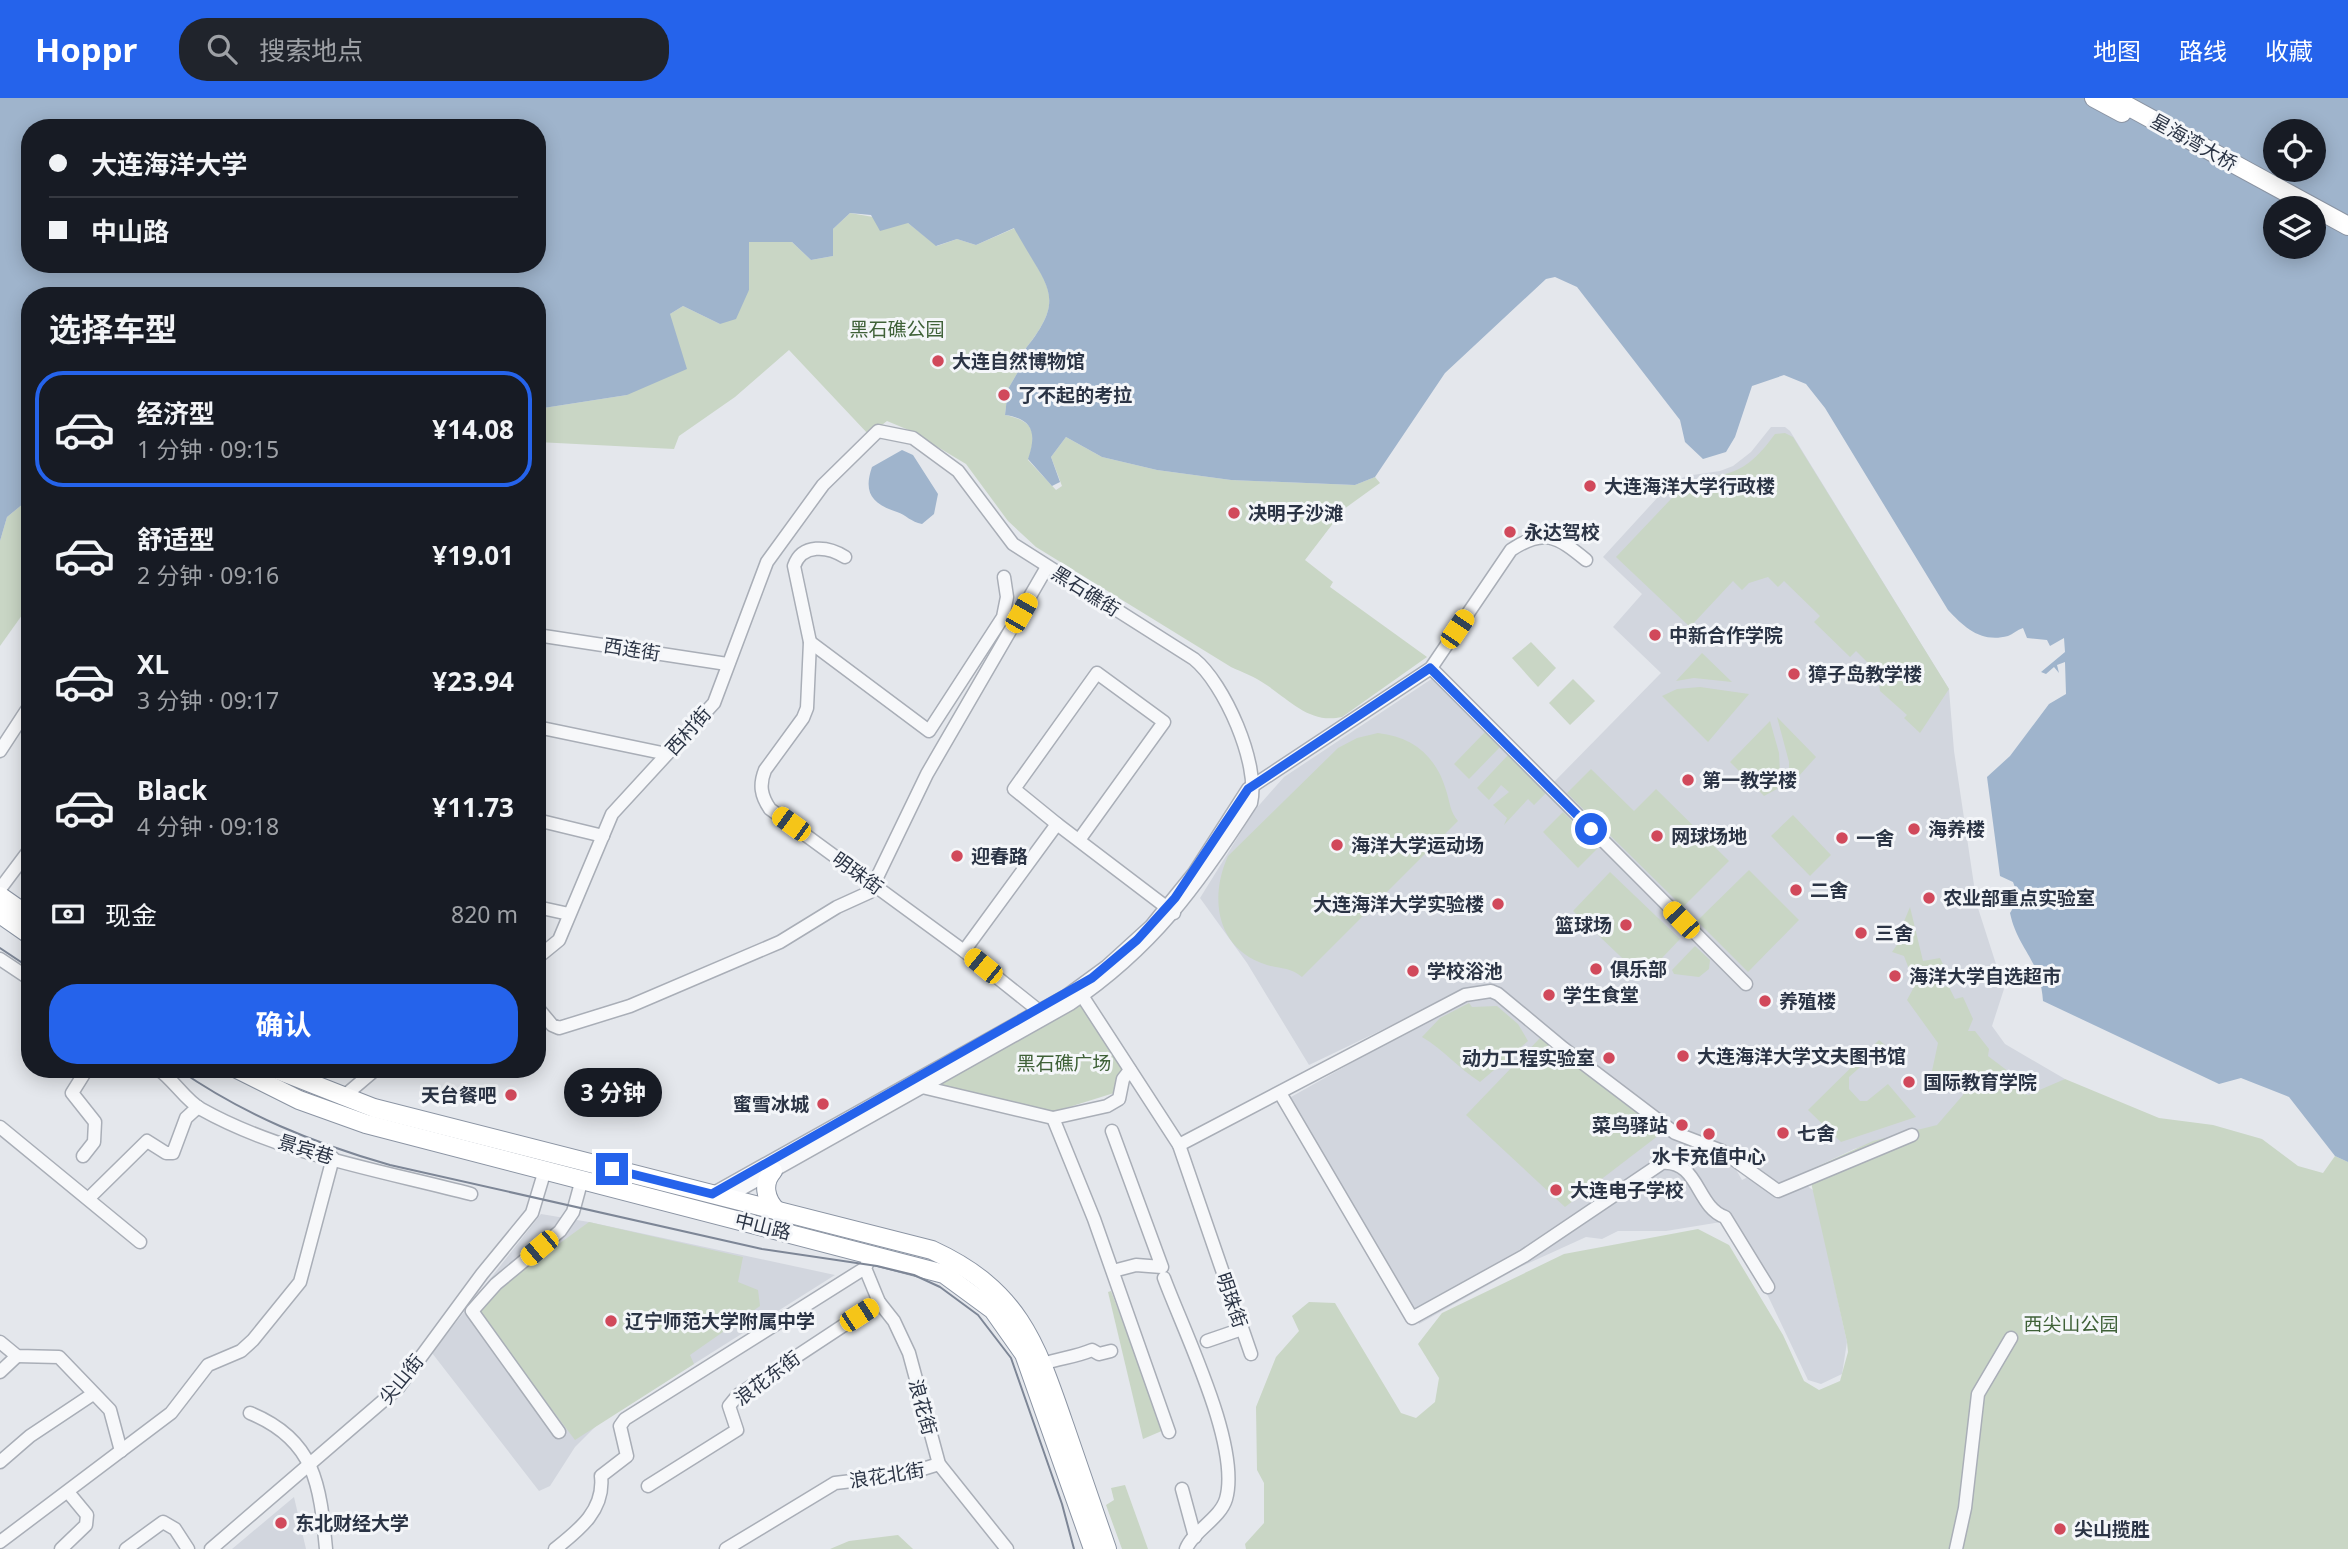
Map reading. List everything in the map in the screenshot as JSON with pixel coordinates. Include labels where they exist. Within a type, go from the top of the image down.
[{"type":"highway","name":"星海湾大桥","points":[[2094,98],[2272,196]]},
{"type":"highway","name":"星海湾大桥","points":[[2113,98],[2348,226]]},
{"type":"highway","points":[[2326,226],[2348,238]]},
{"type":"highway","points":[[0,897],[21,911]]},
{"type":"highway","points":[[0,914],[21,929]]},
{"type":"highway","name":"中山路","points":[[256,1078],[330,1113],[758,1224],[868,1261],[944,1274],[978,1297],[1005,1324],[1031,1369],[1093,1549]]},
{"type":"highway","name":"中山路","points":[[296,1078],[342,1098],[729,1196],[777,1211],[932,1250],[951,1259],[1004,1300],[1028,1331],[1043,1364],[1107,1549]]},
{"type":"highway","points":[[774,1171],[768,1176],[766,1189],[769,1202],[777,1211]]},
{"type":"highway","points":[[634,1193],[656,1189],[701,1200],[729,1196]]},
{"type":"street","name":"黑石礁街","points":[[878,431],[913,438],[958,471],[1013,544],[1205,667],[1228,706],[1245,751],[1252,785]]},
{"type":"street","name":"西村街","points":[[546,950],[558,940],[612,814],[713,703],[767,562],[823,485],[878,431]]},
{"type":"street","points":[[729,1196],[922,1087],[1130,960],[1171,911],[1251,803],[1252,785],[1430,668],[1511,550],[1528,538],[1544,536],[1562,540],[1586,560]]},
{"type":"street","name":"明珠街","points":[[845,556],[821,547],[803,553],[794,566],[810,642],[807,708],[803,719],[765,770],[762,779],[763,799],[770,809],[964,951],[1043,1014]]},
{"type":"street","points":[[546,1018],[552,1026],[559,1028],[631,1006],[780,942],[837,907],[870,892],[876,885],[927,774],[1047,567]]},
{"type":"street","points":[[810,642],[929,731],[1003,617],[1007,597],[1004,577]]},
{"type":"street","name":"西连街","points":[[546,636],[727,664]]},
{"type":"street","points":[[1430,668],[1746,984]]},
{"type":"street","points":[[1079,840],[1164,722],[1097,673],[1014,789],[1057,824],[1171,911]]},
{"type":"street","points":[[0,751],[21,719]]},
{"type":"street","points":[[546,729],[667,754]]},
{"type":"street","points":[[546,822],[603,836]]},
{"type":"street","points":[[964,951],[1057,824]]},
{"type":"street","points":[[0,889],[21,861]]},
{"type":"street","points":[[546,908],[569,914]]},
{"type":"street","points":[[1,963],[21,974]]},
{"type":"street","points":[[1179,1145],[1465,995],[1491,991],[1498,993],[1563,1048],[1675,1133],[1722,1151],[1778,1191],[1912,1135]]},
{"type":"street","name":"明珠街","points":[[1080,992],[1179,1145],[1251,1354]]},
{"type":"street","points":[[729,1196],[752,1171],[1043,1014]]},
{"type":"street","points":[[922,1087],[1053,1118],[1107,1106],[1119,1099],[1123,1079],[1130,1070]]},
{"type":"street","points":[[81,1078],[72,1093],[95,1122],[94,1142],[83,1156]]},
{"type":"street","name":"景宾巷","points":[[167,1078],[198,1107],[239,1128],[333,1158],[471,1194]]},
{"type":"street","points":[[342,1098],[364,1078]]},
{"type":"street","points":[[1280,1093],[1412,1318],[1524,1256],[1662,1163],[1674,1162],[1688,1171],[1714,1213],[1725,1217],[1768,1287]]},
{"type":"street","points":[[89,1198],[147,1142],[166,1153],[173,1153],[186,1118],[198,1107]]},
{"type":"street","points":[[1053,1118],[1113,1270],[1169,1432]]},
{"type":"street","points":[[0,1126],[140,1242]]},
{"type":"street","points":[[1112,1131],[1162,1267],[1136,1265],[1113,1270]]},
{"type":"street","points":[[0,1542],[171,1413],[208,1365],[241,1351],[253,1340],[299,1282],[333,1158]]},
{"type":"street","name":"尖山街","points":[[211,1549],[398,1388],[532,1213],[545,1170]]},
{"type":"street","points":[[729,1196],[752,1171]]},
{"type":"street","points":[[559,1432],[472,1311],[496,1284],[560,1231],[573,1212],[582,1180]]},
{"type":"street","points":[[729,1196],[758,1224]]},
{"type":"street","points":[[555,1549],[581,1529],[593,1513],[600,1499],[601,1476],[627,1456],[620,1426],[625,1419],[868,1261]]},
{"type":"street","name":"浪花街","points":[[868,1261],[879,1302],[894,1321],[909,1353],[939,1464],[1007,1549]]},
{"type":"street","points":[[1164,1278],[1221,1427],[1229,1473],[1225,1502],[1186,1549]]},
{"type":"street","name":"浪花东街","points":[[648,1486],[737,1430],[729,1406],[738,1395],[879,1302]]},
{"type":"street","points":[[1207,1341],[1242,1329]]},
{"type":"street","points":[[1956,1549],[1965,1508],[1979,1394],[2011,1338]]},
{"type":"street","points":[[0,1342],[17,1356],[59,1357],[110,1410],[121,1451]]},
{"type":"street","points":[[1043,1364],[1092,1350],[1099,1354],[1111,1351]]},
{"type":"street","points":[[0,1372],[17,1356]]},
{"type":"street","points":[[0,1462],[30,1436],[93,1394]]},
{"type":"street","points":[[250,1413],[267,1420],[293,1441],[310,1464],[320,1493],[326,1549]]},
{"type":"street","name":"浪花北街","points":[[726,1549],[835,1483],[904,1475],[939,1464]]},
{"type":"street","points":[[1182,1489],[1195,1537]]},
{"type":"street","points":[[61,1549],[86,1525],[87,1515],[68,1492]]},
{"type":"street","points":[[127,1549],[163,1522],[175,1529],[188,1549]]},
{"type":"shaded area","points":[[1771,427],[1785,427],[1790,431],[1949,689],[1954,751],[1977,905],[2004,989],[1992,1026],[2005,1044],[2065,1079],[2051,1088],[1953,1121],[1854,1149],[1785,1182],[1774,1182],[1679,1132],[1563,1043],[1497,985],[1463,991],[1309,1065],[1247,963],[1200,898],[1254,811],[1284,777],[1442,672],[1554,782],[1661,673],[1613,627],[1642,594],[1603,557],[1669,485],[1686,476],[1720,471],[1733,466],[1751,452]]},
{"type":"shaded area","name":"大连电子学校","points":[[1496,996],[1540,1038],[1663,1132],[1684,1144],[1719,1153],[1731,1161],[1742,1180],[1750,1176],[1782,1196],[1805,1184],[1814,1191],[1847,1342],[1842,1374],[1821,1384],[1808,1380],[1768,1296],[1721,1222],[1666,1231],[1618,1231],[1602,1239],[1586,1237],[1520,1267],[1419,1324],[1402,1289],[1292,1105],[1291,1097],[1431,1018],[1466,1002]]},
{"type":"shaded area","name":"辽宁师范大学附属中学","points":[[541,1214],[835,1275],[597,1425],[575,1447],[550,1486],[539,1491],[432,1353]]},
{"type":"shaded area","name":"东北财经大学","points":[[294,1497],[306,1549],[232,1549]]},
{"type":"green space","name":"黑石礁公园","points":[[850,213],[908,223],[937,246],[957,239],[976,245],[1015,228],[1045,281],[1049,306],[1044,321],[1018,358],[1019,370],[1008,389],[1005,415],[1022,420],[1031,429],[1033,442],[1028,460],[1056,490],[1062,486],[1051,457],[1066,437],[1102,457],[1157,470],[1231,480],[1355,485],[1375,477],[1380,483],[1344,509],[1305,560],[1333,582],[1330,587],[1427,657],[1342,717],[1310,714],[1261,681],[1231,667],[1036,547],[1008,521],[966,464],[911,431],[887,421],[869,435],[789,350],[735,397],[679,436],[674,449],[546,442],[546,408],[627,395],[670,314],[683,306],[720,324],[749,290],[748,242],[792,242],[811,260],[833,256],[833,229]]},
{"type":"green space","points":[[1785,433],[1793,437],[1949,689],[1920,733],[1904,718],[1907,715],[1880,691],[1879,686],[1885,680],[1856,651],[1850,657],[1814,622],[1820,616],[1784,581],[1778,587],[1768,577],[1749,583],[1742,590],[1733,581],[1690,627],[1616,557],[1689,480],[1718,476],[1739,469],[1756,456],[1775,434]]},
{"type":"green space","points":[[21,506],[21,617],[0,646],[0,541],[7,517]]},
{"type":"green space","points":[[1531,642],[1556,668],[1538,687],[1512,658]]},
{"type":"green space","points":[[1702,653],[1732,682],[1694,678],[1676,681]]},
{"type":"green space","points":[[1573,679],[1595,701],[1570,725],[1549,703]]},
{"type":"green space","points":[[1700,687],[1749,694],[1708,742],[1662,696],[1677,689]]},
{"type":"green space","points":[[1777,717],[1816,757],[1789,787],[1789,762]]},
{"type":"green space","points":[[1770,721],[1779,753],[1780,773],[1777,789],[1764,796],[1730,762]]},
{"type":"green space","points":[[1486,731],[1501,746],[1469,779],[1454,764]]},
{"type":"green space","name":"海洋大学运动场","points":[[1378,733],[1402,739],[1429,758],[1442,778],[1458,821],[1302,977],[1250,957],[1227,935],[1221,920],[1219,889],[1228,856],[1338,748],[1357,738]]},
{"type":"green space","points":[[1509,754],[1548,791],[1534,805],[1528,799],[1504,825],[1507,818],[1493,805],[1509,792],[1501,785],[1489,800],[1477,788]]},
{"type":"green space","name":"网球场地","points":[[1591,769],[1634,811],[1656,789],[1729,861],[1683,907],[1567,793]]},
{"type":"green space","points":[[1563,812],[1599,847],[1578,868],[1543,832]]},
{"type":"green space","points":[[1793,815],[1831,855],[1810,876],[1771,836]]},
{"type":"green space","points":[[1749,870],[1799,920],[1748,972],[1697,921]]},
{"type":"green space","name":"篮球场","points":[[1610,872],[1680,939],[1643,978],[1573,911]]},
{"type":"green space","name":"西尖山公园","points":[[1910,907],[1923,961],[1940,958],[1945,968],[1940,970],[1943,986],[1949,987],[1955,999],[1963,997],[1973,1019],[1968,1031],[1975,1031],[1989,1049],[1988,1056],[2021,1081],[2022,1092],[2028,1095],[2065,1079],[2159,1118],[2213,1125],[2262,1139],[2298,1166],[2323,1173],[2335,1156],[2348,1162],[2348,1549],[1246,1549],[1245,1544],[1264,1523],[1264,1483],[1257,1470],[1256,1407],[1276,1357],[1299,1331],[1292,1316],[1309,1302],[1335,1303],[1401,1413],[1416,1418],[1435,1402],[1439,1378],[1418,1344],[1442,1313],[1564,1254],[1698,1229],[1729,1245],[1783,1335],[1804,1381],[1819,1390],[1840,1381],[1848,1352],[1847,1342],[1810,1178],[1812,1169],[1873,1141],[1937,1125],[1963,1095],[1964,1083],[1954,1092],[1932,1071],[1938,1043],[1907,1000],[1915,985],[1904,956],[1892,952],[1903,936],[1900,931]]},
{"type":"green space","points":[[1695,946],[1710,960],[1709,969],[1699,977],[1674,974],[1672,970]]},
{"type":"green space","name":"黑石礁广场","points":[[1081,1002],[1123,1067],[1114,1093],[1050,1113],[929,1087]]},
{"type":"green space","points":[[1469,1003],[1472,1007],[1497,1006],[1518,1024],[1528,1041],[1480,1082],[1422,1037],[1440,1018]]},
{"type":"green space","points":[[1540,1038],[1663,1132],[1565,1207],[1466,1115]]},
{"type":"green space","points":[[1879,1040],[1885,1045],[1849,1077],[1849,1089],[1860,1101],[1867,1101],[1888,1084],[1916,1117],[1841,1142],[1808,1110]]},
{"type":"green space","name":"辽宁师范大学附属中学","points":[[589,1222],[743,1257],[738,1282],[758,1290],[760,1306],[690,1355],[694,1364],[575,1440],[478,1312],[498,1288]]},
{"type":"green space","points":[[1111,1291],[1164,1430],[1143,1439],[1108,1292]]},
{"type":"green space","points":[[1125,1485],[1148,1549],[1122,1549],[1106,1505],[1114,1500],[1111,1488]]},
{"type":"green space","points":[[898,1535],[913,1549],[830,1549],[849,1541]]},
{"type":"water","points":[[0,98],[2348,98],[2348,1162],[2335,1156],[2289,1097],[2241,1078],[2219,1084],[2043,1001],[2038,974],[2018,936],[2010,913],[2019,898],[2013,882],[2000,876],[1987,777],[2010,756],[2049,704],[2066,694],[2065,662],[2057,665],[2059,673],[2054,667],[2046,674],[2041,672],[2065,652],[2064,638],[2050,646],[2047,640],[2027,638],[2023,628],[1998,638],[1982,636],[1954,617],[1825,408],[1806,384],[1784,375],[1752,386],[1735,437],[1726,452],[1703,459],[1685,442],[1680,420],[1577,287],[1555,277],[1546,279],[1445,373],[1375,477],[1355,485],[1231,480],[1157,470],[1102,457],[1066,437],[1051,457],[1060,482],[1052,486],[1028,459],[1032,435],[1027,424],[1005,415],[1008,389],[1019,370],[1018,358],[1044,321],[1049,306],[1049,294],[1044,281],[1014,228],[976,245],[957,239],[936,246],[908,223],[880,231],[871,215],[850,213],[833,229],[833,256],[811,260],[792,242],[749,242],[749,290],[736,319],[720,324],[683,306],[670,314],[687,369],[627,395],[546,408],[546,287],[21,287],[21,506],[7,517],[0,541]]},
{"type":"water","points":[[902,450],[913,455],[938,494],[934,514],[922,524],[881,505],[869,491],[872,467]]},
{"type":"tram line","points":[[0,948],[21,962]]},
{"type":"tram line","points":[[192,1078],[280,1126],[390,1165],[762,1249],[877,1266],[914,1275],[940,1287],[978,1315],[1011,1358],[1062,1504],[1074,1549]]},
{"type":"place","name":"大连自然博物馆","points":[[938,361]]},
{"type":"place","name":"了不起的考拉","points":[[1004,395]]},
{"type":"place","name":"大连海洋大学行政楼","points":[[1590,486]]},
{"type":"place","name":"决明子沙滩","points":[[1234,513]]},
{"type":"place","name":"永达驾校","points":[[1510,532]]},
{"type":"place","name":"中新合作学院","points":[[1655,635]]},
{"type":"place","name":"獐子岛教学楼","points":[[1794,674]]},
{"type":"place","name":"第一教学楼","points":[[1688,780]]},
{"type":"place","name":"海养楼","points":[[1914,829]]},
{"type":"place","name":"网球场地","points":[[1657,836]]},
{"type":"place","name":"一舍","points":[[1842,838]]},
{"type":"place","name":"海洋大学运动场","points":[[1337,845]]},
{"type":"place","name":"迎春路","points":[[957,856]]},
{"type":"place","name":"二舍","points":[[1796,890]]},
{"type":"place","name":"农业部重点实验室","points":[[1929,898]]},
{"type":"place","name":"大连海洋大学实验楼","points":[[1498,904]]},
{"type":"place","name":"篮球场","points":[[1626,925]]},
{"type":"place","name":"三舍","points":[[1861,933]]},
{"type":"place","name":"俱乐部","points":[[1596,969]]},
{"type":"place","name":"学校浴池","points":[[1413,971]]},
{"type":"place","name":"海洋大学自选超市","points":[[1895,976]]},
{"type":"place","name":"学生食堂","points":[[1549,995]]},
{"type":"place","name":"养殖楼","points":[[1765,1001]]},
{"type":"place","name":"大连海洋大学文夫图书馆","points":[[1683,1056]]},
{"type":"place","name":"动力工程实验室","points":[[1609,1058]]},
{"type":"place","name":"国际教育学院","points":[[1909,1082]]},
{"type":"place","name":"天台餐吧","points":[[511,1095]]},
{"type":"place","name":"蜜雪冰城","points":[[823,1104]]},
{"type":"place","name":"菜鸟驿站","points":[[1682,1125]]},
{"type":"place","name":"七舍","points":[[1783,1133]]},
{"type":"place","name":"水卡充值中心","points":[[1709,1134]]},
{"type":"place","name":"大连电子学校","points":[[1556,1190]]},
{"type":"place","name":"辽宁师范大学附属中学","points":[[611,1321]]},
{"type":"place","name":"东北财经大学","points":[[281,1523]]},
{"type":"place","name":"尖山揽胜","points":[[2060,1529]]},
{"type":"route","points":[[612,1169],[712,1194],[1066,996],[1123,953],[1167,908],[1194,873],[1252,785],[1386,700],[1430,668],[1591,829]]}]
